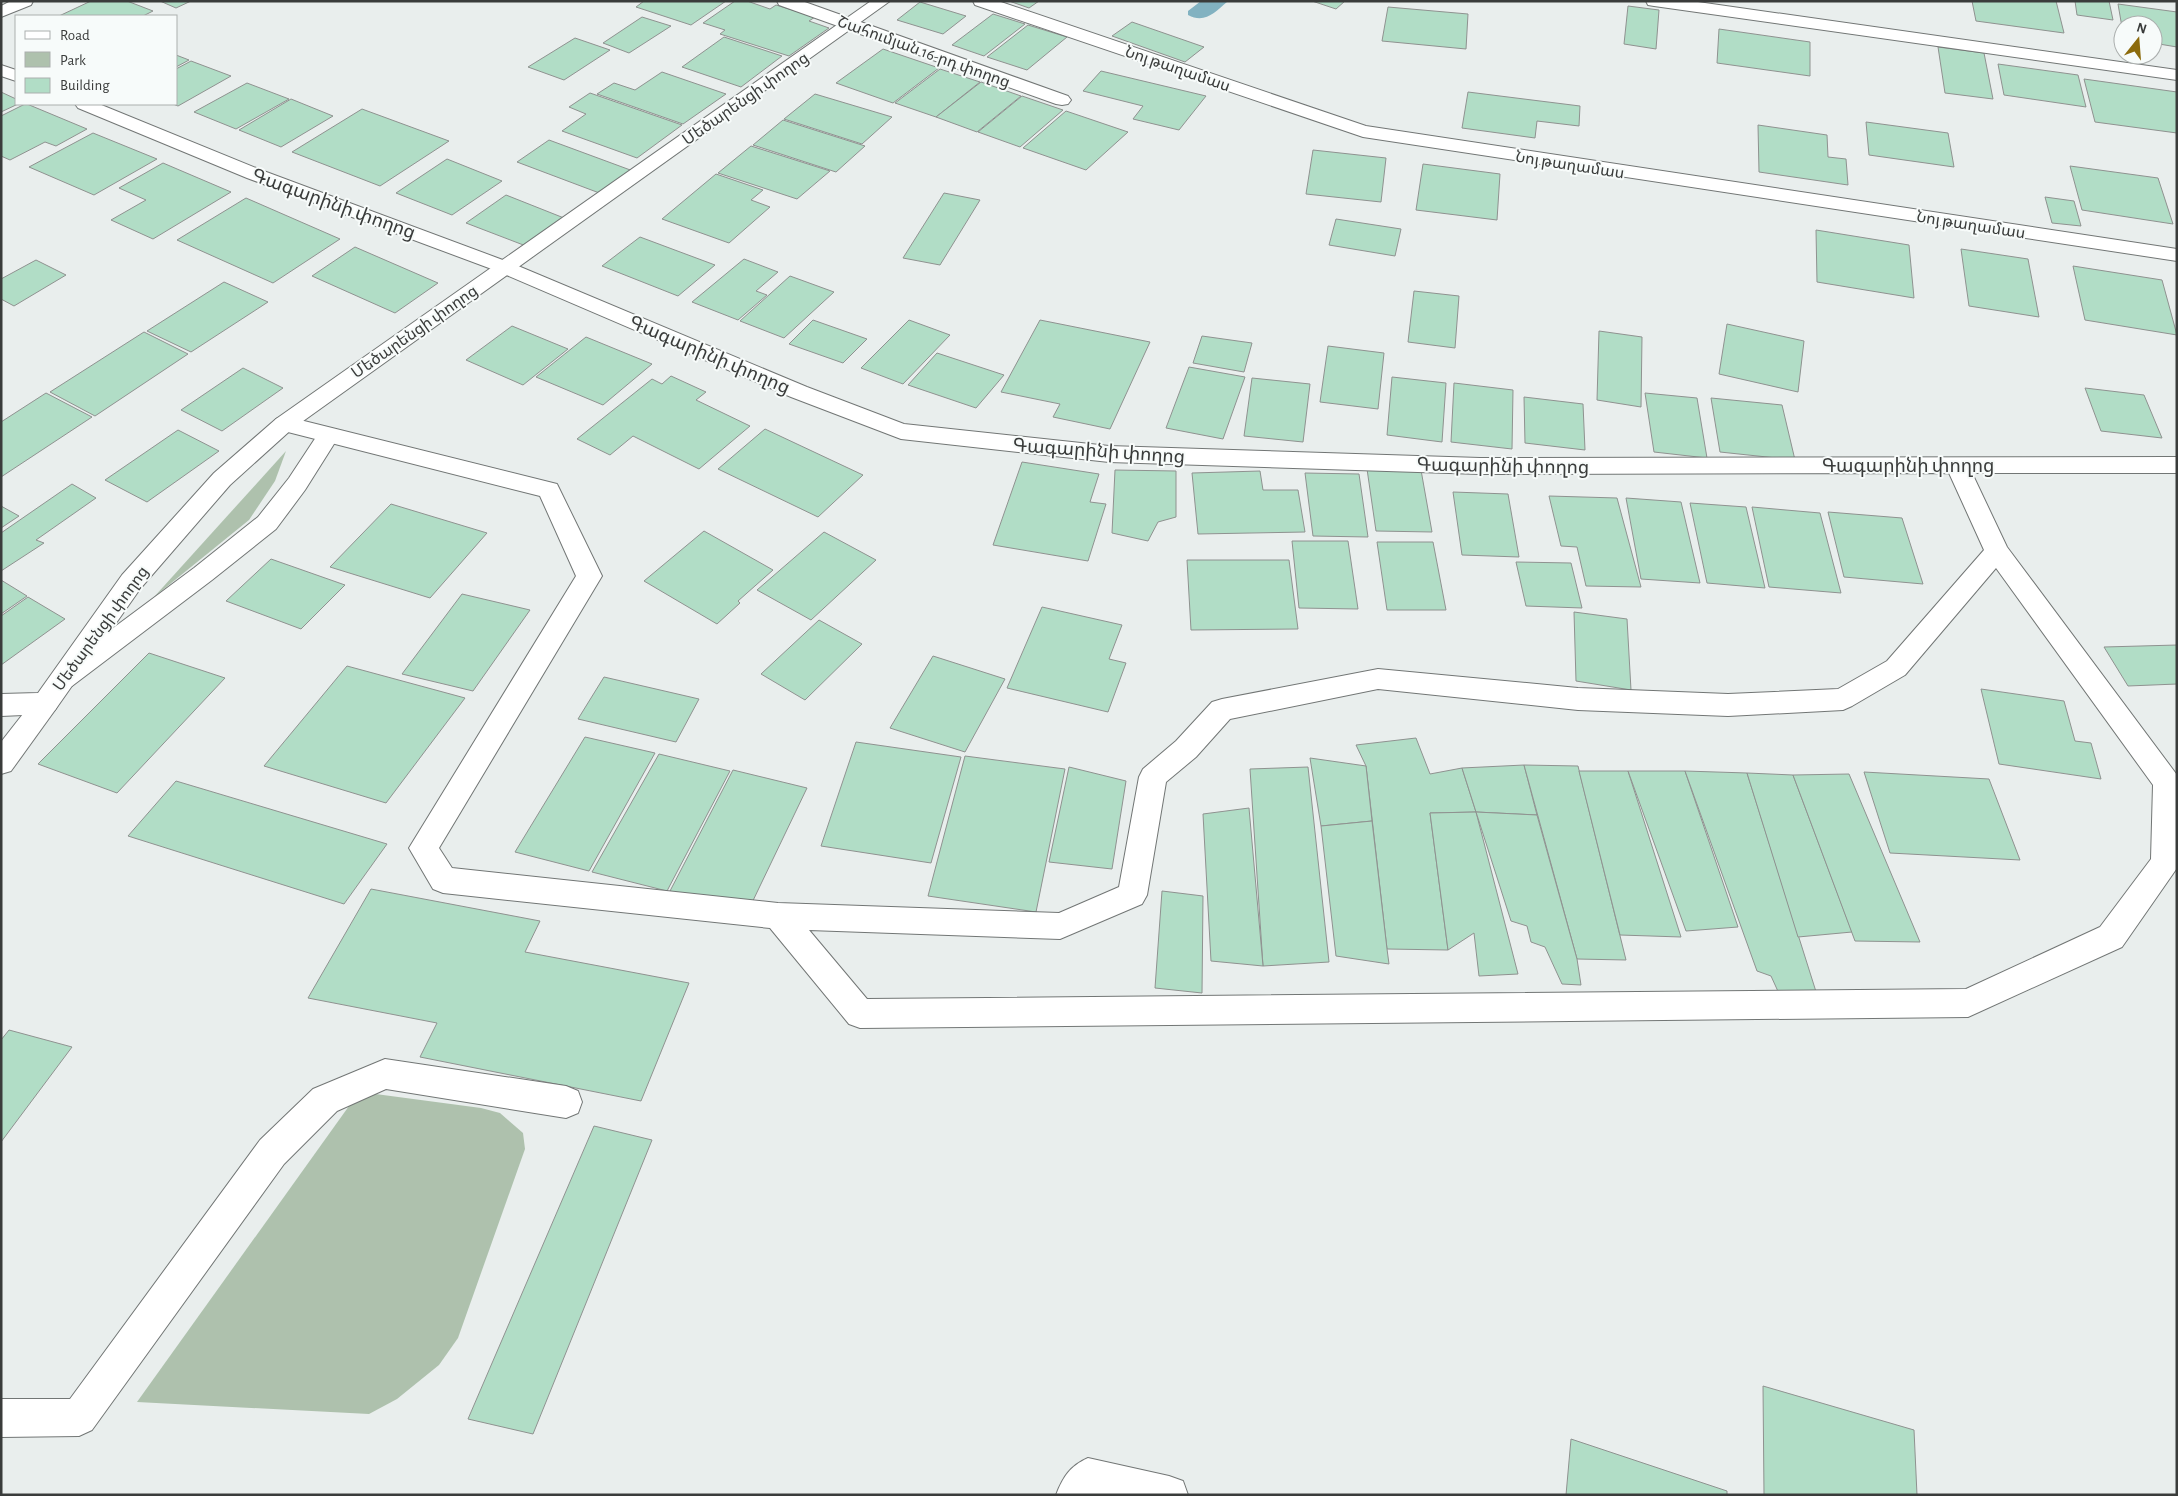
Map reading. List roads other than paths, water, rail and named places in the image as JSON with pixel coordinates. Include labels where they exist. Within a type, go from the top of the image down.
[{"type":"street","points":[[1,12],[25,1]]},
{"type":"street","name":"Շահումյան 16-րդ փողոց","points":[[786,1],[1062,100]]},
{"type":"street","name":"Մեծարենցի փողոց","points":[[1,705],[46,703],[131,582],[222,479],[284,424],[504,267],[851,25],[882,1]]},
{"type":"street","name":"Նոյ թաղամաս","points":[[981,1],[1363,131],[2177,255]]},
{"type":"street","points":[[1654,1],[2177,75]]},
{"type":"street","points":[[1,70],[15,76]]},
{"type":"street","name":"Գագարինի փողոց","points":[[86,105],[254,174],[504,267],[799,392],[901,430],[1109,454],[1480,466],[2177,465]]},
{"type":"street","points":[[284,424],[549,490],[589,576],[423,848],[443,880],[778,916],[1060,926],[1132,896],[1153,777],[1186,749],[1222,710],[1378,679],[1587,699],[1728,705],[1842,700],[1896,668],[1997,551]]},
{"type":"street","points":[[62,680],[203,574],[267,523],[297,484],[328,436]]},
{"type":"street","points":[[778,916],[860,1014],[1968,1003],[2111,937],[2165,862],[2172,783],[1997,551],[1958,466]]},
{"type":"street","points":[[1,763],[46,703]]},
{"type":"street","points":[[1,1418],[79,1417],[272,1152],[325,1100],[385,1074],[566,1102]]},
{"type":"street","points":[[1075,1495],[1088,1477],[1169,1495]]},
{"type":"water","points":[[1201,1],[1227,2],[1209,16],[1200,18],[1188,15],[1188,11]]}]
